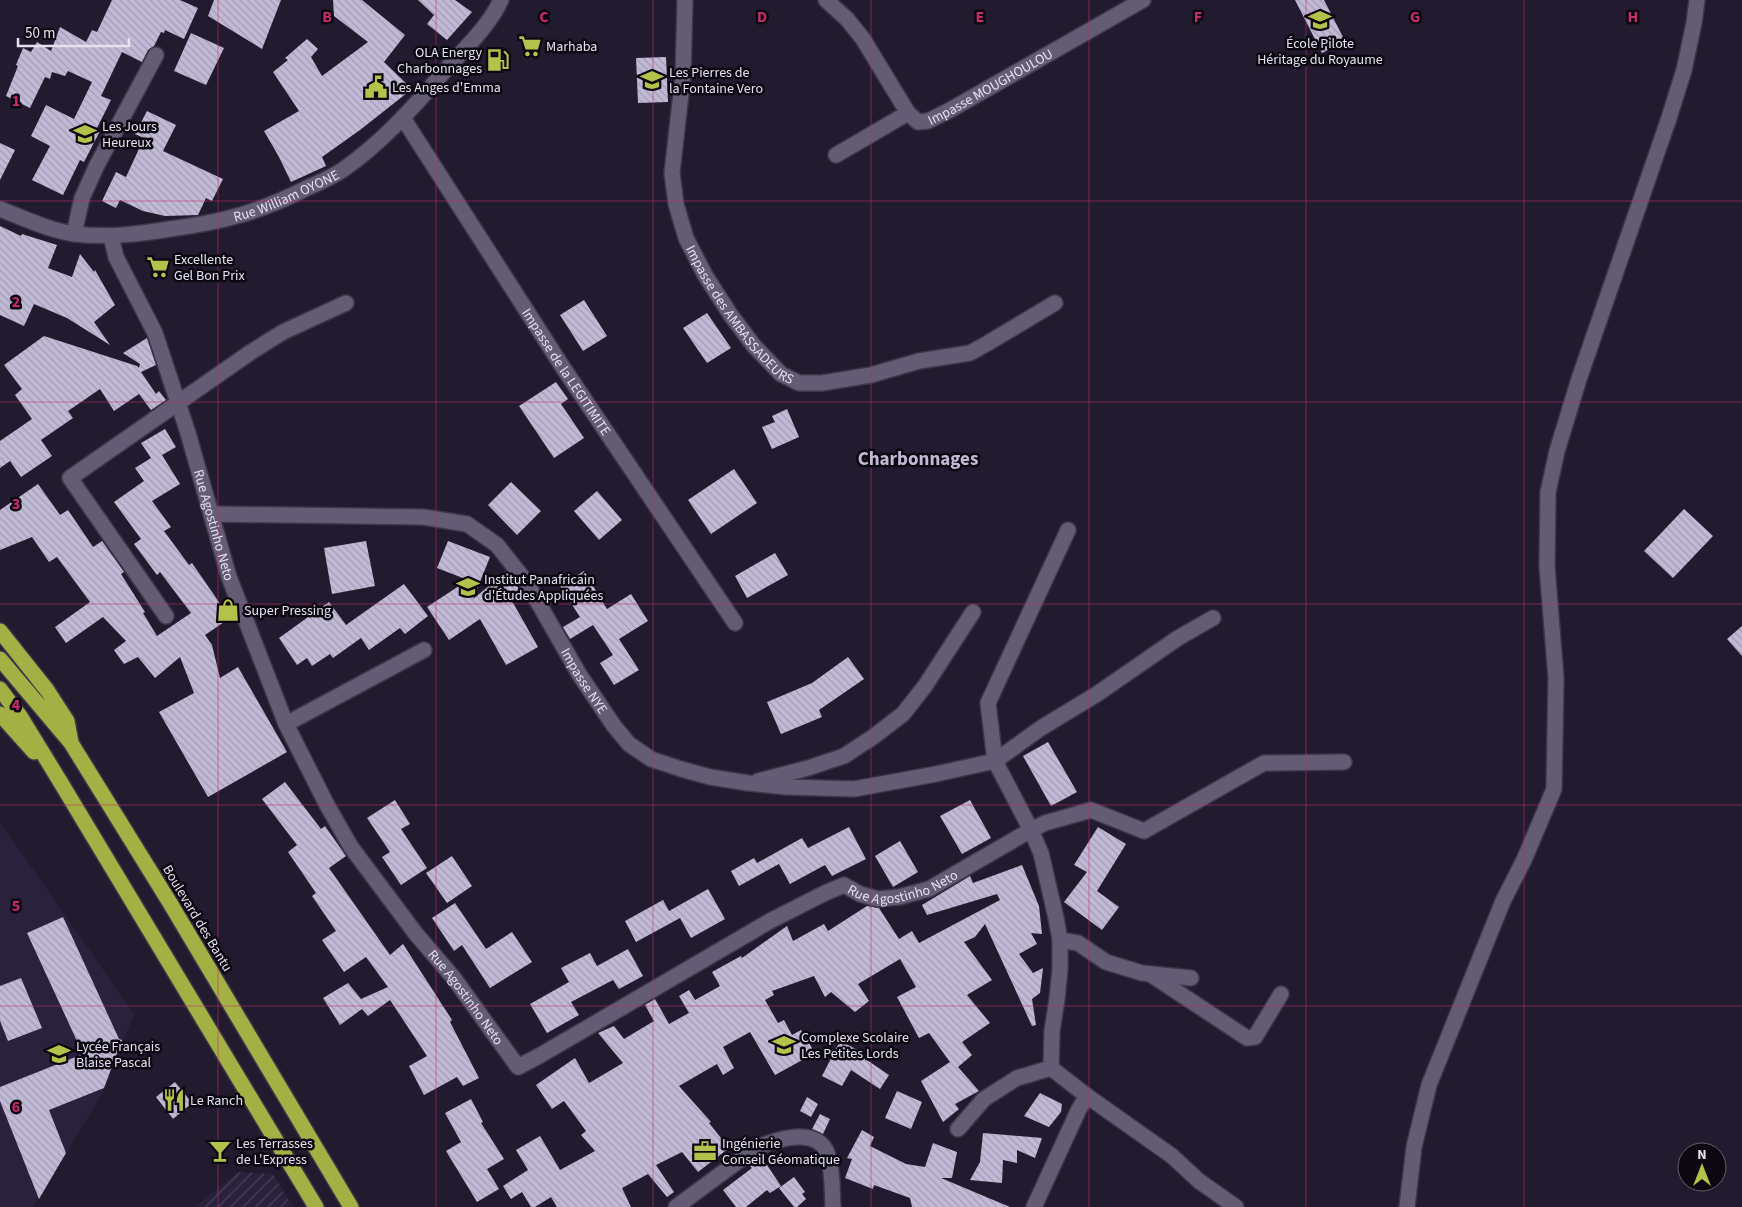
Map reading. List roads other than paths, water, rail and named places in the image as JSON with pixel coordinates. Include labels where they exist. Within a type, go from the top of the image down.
[{"type":"highway","points":[[0,631],[47,690],[62,713],[66,721],[71,743]]},
{"type":"highway","name":"Boulevard des Bantu","points":[[0,659],[71,743],[170,903],[351,1207]]},
{"type":"highway","points":[[0,689],[20,716],[58,778],[316,1207]]},
{"type":"highway","points":[[0,714],[58,778]]},
{"type":"street","name":"Rue William OYONE","points":[[0,209],[74,234],[110,236],[207,224],[244,215],[272,205],[343,170],[365,153],[403,118],[491,17],[502,0]]},
{"type":"street","name":"Impasse des AMBASSADEURS","points":[[685,0],[683,76],[672,173],[676,204],[686,238],[705,275],[730,314],[754,346],[781,374],[798,383],[822,383],[871,374],[919,361],[970,353],[1055,303]]},
{"type":"street","name":"Impasse MOUGHOULOU","points":[[826,0],[847,19],[863,39],[908,112],[918,122],[928,121],[1143,0]]},
{"type":"street","points":[[1407,1207],[1414,1147],[1429,1085],[1502,901],[1524,860],[1554,789],[1556,678],[1547,567],[1548,492],[1557,451],[1580,379],[1672,110],[1684,70],[1697,0]]},
{"type":"street","points":[[74,234],[82,198],[97,165],[156,55]]},
{"type":"street","points":[[836,155],[908,112]]},
{"type":"street","name":"Impasse de la LEGITIMITE","points":[[403,118],[562,366],[735,622]]},
{"type":"street","name":"Rue Agostinho Neto","points":[[110,236],[116,257],[154,333],[178,402],[229,577],[286,724],[327,806],[351,847],[411,927],[453,977],[518,1068],[723,947],[825,893],[844,885],[860,894],[878,899],[899,897],[928,890],[1031,830]]},
{"type":"street","points":[[166,616],[70,478],[251,352],[283,332],[346,303]]},
{"type":"street","name":"Impasse NYE","points":[[211,514],[424,517],[467,524],[497,545],[527,583],[579,674],[614,726],[629,744],[651,759],[681,769],[710,777],[748,783],[786,787],[854,788],[928,776],[995,761]]},
{"type":"street","points":[[1051,1068],[1052,1031],[1060,969],[1060,940],[1052,895],[1043,861],[1031,830],[995,761],[988,703],[1068,530]]},
{"type":"street","points":[[748,783],[808,768],[844,756],[873,737],[903,714],[925,686],[973,612]]},
{"type":"street","points":[[995,761],[1040,728],[1097,694],[1138,665],[1213,618]]},
{"type":"street","points":[[286,724],[424,650]]},
{"type":"street","points":[[1031,830],[1045,823],[1091,810],[1144,831],[1264,764],[1344,762]]},
{"type":"street","points":[[1060,940],[1078,943],[1106,962],[1142,973],[1191,978]]},
{"type":"street","points":[[1150,974],[1247,1038],[1255,1037],[1260,1032],[1281,994]]},
{"type":"street","points":[[1051,1068],[1086,1096],[1172,1156],[1199,1181],[1236,1207]]},
{"type":"street","points":[[958,1129],[984,1099],[1017,1078],[1051,1068]]},
{"type":"street","points":[[1034,1207],[1086,1096]]},
{"type":"street","points":[[676,1207],[756,1148],[771,1141],[791,1137],[816,1140],[821,1143],[828,1154],[832,1207]]},
{"type":"place","name":"École Pilote Héritage du Royaume","points":[[1320,20]]},
{"type":"place","name":"Marhaba","points":[[530,46]]},
{"type":"place","name":"OLA Energy Charbonnages","points":[[498,60]]},
{"type":"place","name":"Les Pierres de la Fontaine Vero","points":[[652,80]]},
{"type":"place","name":"Les Anges d'Emma","points":[[376,87]]},
{"type":"place","name":"Les Jours Heureux","points":[[85,134]]},
{"type":"place","name":"Excellente Gel Bon Prix","points":[[158,267]]},
{"type":"place","name":"Institut Panafricain d'Études Appliquées","points":[[468,587]]},
{"type":"place","name":"Super Pressing","points":[[228,610]]},
{"type":"place","name":"Complexe Scolaire Les Petites Lords","points":[[784,1045]]},
{"type":"place","name":"Lycée Français Blaise Pascal","points":[[59,1054]]},
{"type":"place","name":"Le Ranch","points":[[174,1100]]},
{"type":"place","name":"Les Terrasses de L'Express","points":[[220,1151]]},
{"type":"place","name":"Ingénierie Conseil Géomatique","points":[[705,1151]]},
{"type":"district","name":"Charbonnages","points":[[918,458]]}]
